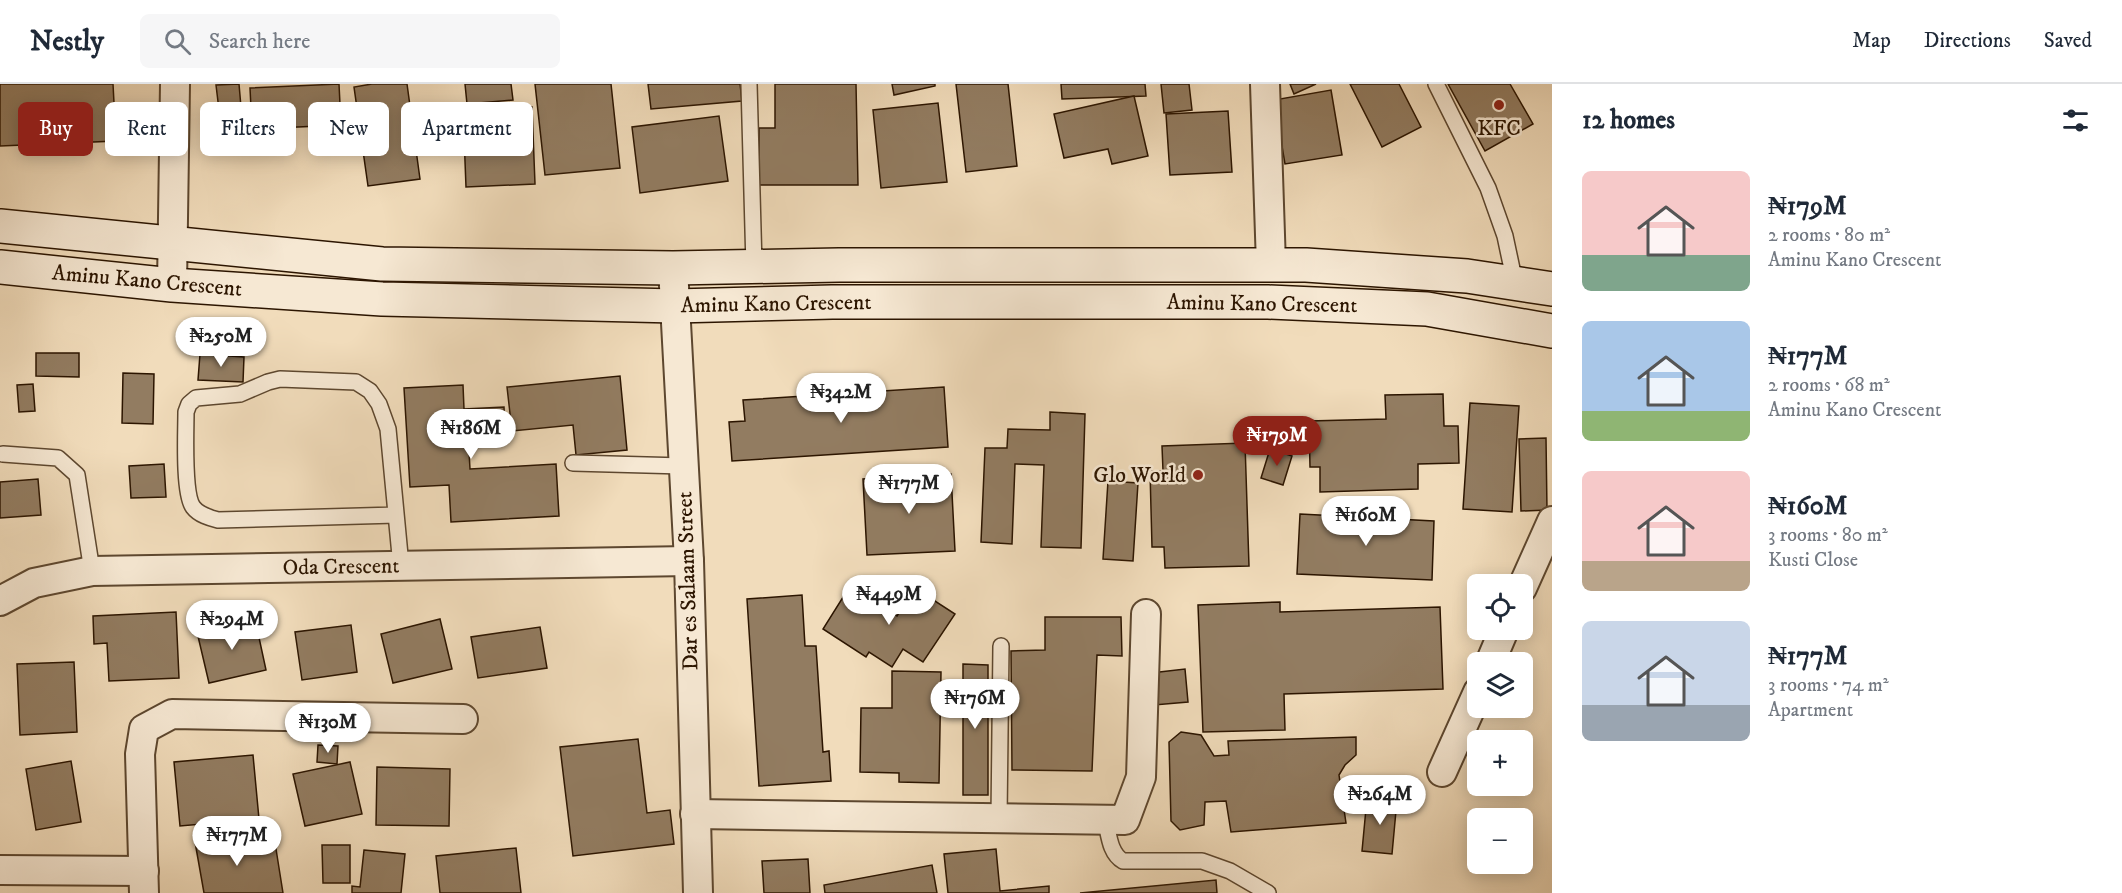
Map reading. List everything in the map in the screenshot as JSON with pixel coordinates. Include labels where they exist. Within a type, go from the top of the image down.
[{"type":"street","points":[[172,285],[175,84]]},
{"type":"street","points":[[1265,84],[1271,264]]},
{"type":"street","name":"Aminu Kano Crescent","points":[[0,226],[382,264],[673,268],[1271,264],[1467,276],[1552,289]]},
{"type":"street","name":"Aminu Kano Crescent","points":[[0,267],[172,285],[382,299],[675,306],[832,302],[1268,302],[1427,309],[1552,331]]},
{"type":"street","name":"Dar es Salaam Street","points":[[673,268],[688,561],[698,893]]},
{"type":"street","points":[[1528,574],[1552,521]]},
{"type":"street","name":"Oda Crescent","points":[[0,601],[34,583],[92,571],[688,561]]},
{"type":"street","points":[[695,814],[1125,820],[1141,777],[1146,614]]},
{"type":"street","points":[[0,870],[144,882],[140,754],[144,729],[172,714],[463,719]]},
{"type":"street","points":[[1443,772],[1467,717]]},
{"type":"lane","points":[[749,84],[754,266]]},
{"type":"lane","points":[[1436,84],[1488,188],[1505,236],[1515,283]]},
{"type":"lane","points":[[396,515],[218,520],[204,516],[193,507],[188,489],[186,412],[189,404],[196,398],[240,394],[280,379],[356,382],[370,391],[379,404],[388,429],[401,566]]},
{"type":"lane","points":[[3,454],[58,458],[77,475],[92,571]]},
{"type":"lane","points":[[573,464],[683,466]]},
{"type":"lane","points":[[999,818],[1001,646]]},
{"type":"lane","points":[[1106,819],[1113,850],[1123,861],[1202,861],[1230,871],[1268,893]]},
{"type":"building","points":[[0,84],[113,84],[114,102],[105,102],[105,141],[93,142],[93,102],[18,102],[18,145],[0,146]]},
{"type":"building","points":[[239,84],[241,102],[218,102],[216,85]]},
{"type":"building","points":[[339,84],[340,102],[308,102],[308,126],[296,127],[296,102],[251,102],[250,88]]},
{"type":"building","points":[[372,84],[407,84],[409,102],[401,102],[401,156],[417,156],[420,179],[368,186],[364,156],[389,156],[389,102],[356,102],[354,87]]},
{"type":"building","points":[[465,84],[511,84],[513,100],[467,102]]},
{"type":"building","points":[[535,84],[611,84],[620,168],[545,175]]},
{"type":"building","points":[[648,84],[740,84],[742,101],[651,109]]},
{"type":"building","points":[[775,84],[856,84],[858,185],[759,185],[759,128],[775,128]]},
{"type":"building","points":[[892,84],[935,84],[935,86],[894,95]]},
{"type":"building","points":[[956,84],[1008,84],[1017,166],[966,172]]},
{"type":"building","points":[[1061,84],[1145,84],[1146,96],[1062,99]]},
{"type":"building","points":[[1161,84],[1189,84],[1192,110],[1164,113]]},
{"type":"building","points":[[1290,84],[1316,84],[1294,94]]},
{"type":"building","points":[[1350,84],[1399,84],[1421,127],[1382,147]]},
{"type":"building","points":[[1448,84],[1510,84],[1533,124],[1485,151]]},
{"type":"building","points":[[1331,90],[1342,155],[1285,164],[1274,100]]},
{"type":"building","points":[[1134,96],[1148,156],[1112,164],[1108,149],[1064,158],[1054,114]]},
{"type":"building","points":[[938,103],[947,182],[881,188],[873,110]]},
{"type":"building","points":[[1228,111],[1232,172],[1170,175],[1166,114]]},
{"type":"building","points":[[719,116],[728,181],[640,193],[632,127]]},
{"type":"building","points":[[533,133],[535,184],[466,187],[465,156],[533,156]]},
{"type":"building","points":[[36,353],[79,353],[79,377],[36,376]]},
{"type":"building","points":[[200,354],[244,357],[243,382],[198,380]]},
{"type":"building","points":[[123,373],[154,374],[153,424],[122,423]]},
{"type":"building","points":[[620,376],[627,450],[576,455],[573,425],[512,431],[507,387]]},
{"type":"building","points":[[33,384],[35,411],[19,412],[17,385]]},
{"type":"building","points":[[463,385],[464,409],[504,407],[505,432],[468,434],[470,469],[556,464],[559,516],[451,522],[449,485],[410,487],[404,388]]},
{"type":"building","points":[[944,387],[948,447],[732,461],[729,422],[745,421],[743,400]]},
{"type":"building","points":[[1443,394],[1444,426],[1458,426],[1459,463],[1418,464],[1418,489],[1320,492],[1320,467],[1310,467],[1309,421],[1386,419],[1385,395]]},
{"type":"building","points":[[1470,403],[1519,406],[1512,512],[1463,509]]},
{"type":"building","points":[[1050,412],[1085,414],[1081,548],[1041,547],[1044,465],[1015,464],[1012,544],[981,542],[985,448],[1007,448],[1008,429],[1050,430]]},
{"type":"building","points":[[1546,438],[1547,510],[1521,511],[1519,439]]},
{"type":"building","points":[[1245,443],[1249,566],[1165,568],[1164,547],[1152,547],[1150,471],[1163,471],[1162,446]]},
{"type":"building","points":[[1270,449],[1292,456],[1283,485],[1261,478]]},
{"type":"building","points":[[164,464],[166,497],[131,498],[129,466]]},
{"type":"building","points":[[951,474],[955,551],[867,555],[863,479]]},
{"type":"building","points":[[38,479],[41,515],[0,518],[0,482]]},
{"type":"building","points":[[1108,481],[1138,483],[1133,561],[1103,559]]},
{"type":"building","points":[[1300,514],[1434,521],[1432,580],[1297,574]]},
{"type":"building","points":[[850,586],[897,616],[915,588],[955,614],[923,662],[903,649],[892,667],[869,652],[866,657],[823,629]]},
{"type":"building","points":[[802,595],[805,646],[816,646],[823,752],[829,751],[831,781],[759,786],[747,599]]},
{"type":"building","points":[[1280,602],[1280,612],[1440,607],[1443,689],[1284,694],[1285,730],[1203,732],[1198,605]]},
{"type":"building","points":[[176,612],[179,678],[109,681],[107,643],[94,644],[93,616]]},
{"type":"building","points":[[1045,617],[1121,617],[1122,656],[1097,655],[1092,771],[1012,770],[1011,651],[1045,650]]},
{"type":"building","points":[[255,619],[266,670],[209,683],[197,632]]},
{"type":"building","points":[[440,619],[452,669],[393,683],[381,634]]},
{"type":"building","points":[[351,625],[357,672],[302,680],[295,632]]},
{"type":"building","points":[[540,627],[547,668],[478,678],[471,637]]},
{"type":"building","points":[[74,662],[77,732],[20,735],[17,664]]},
{"type":"building","points":[[963,664],[988,665],[988,795],[963,795]]},
{"type":"building","points":[[1185,669],[1188,702],[1154,705],[1151,673]]},
{"type":"building","points":[[892,671],[941,672],[939,783],[899,782],[899,773],[860,772],[861,708],[892,708]]},
{"type":"building","points":[[1181,732],[1201,735],[1214,756],[1229,755],[1228,741],[1356,737],[1356,755],[1345,765],[1339,775],[1346,823],[1231,832],[1226,801],[1205,802],[1204,825],[1180,830],[1171,821],[1169,742]]},
{"type":"building","points":[[638,739],[647,813],[670,810],[674,844],[573,856],[560,747]]},
{"type":"building","points":[[318,745],[338,746],[337,764],[317,762]]},
{"type":"building","points":[[253,755],[259,819],[180,826],[174,762]]},
{"type":"building","points":[[71,761],[81,822],[36,830],[26,769]]},
{"type":"building","points":[[350,762],[362,814],[305,826],[293,774]]},
{"type":"building","points":[[377,767],[450,769],[449,826],[376,825]]},
{"type":"building","points":[[1367,798],[1397,800],[1392,854],[1362,851]]},
{"type":"building","points":[[246,834],[249,853],[276,849],[283,893],[204,893],[195,842]]},
{"type":"building","points":[[322,845],[350,845],[350,883],[323,883]]},
{"type":"building","points":[[516,848],[521,893],[440,893],[436,856]]},
{"type":"building","points":[[996,849],[1000,891],[1049,886],[1049,893],[948,893],[944,854]]},
{"type":"building","points":[[364,850],[405,854],[401,893],[352,893],[352,886],[360,887]]},
{"type":"building","points":[[808,859],[810,893],[764,893],[762,861]]},
{"type":"building","points":[[932,865],[937,893],[825,893],[824,885]]},
{"type":"building","points":[[1216,880],[1217,893],[1080,893]]},
{"type":"place","name":"KFC","points":[[1499,105]]},
{"type":"place","name":"Glo World","points":[[1198,475]]}]
